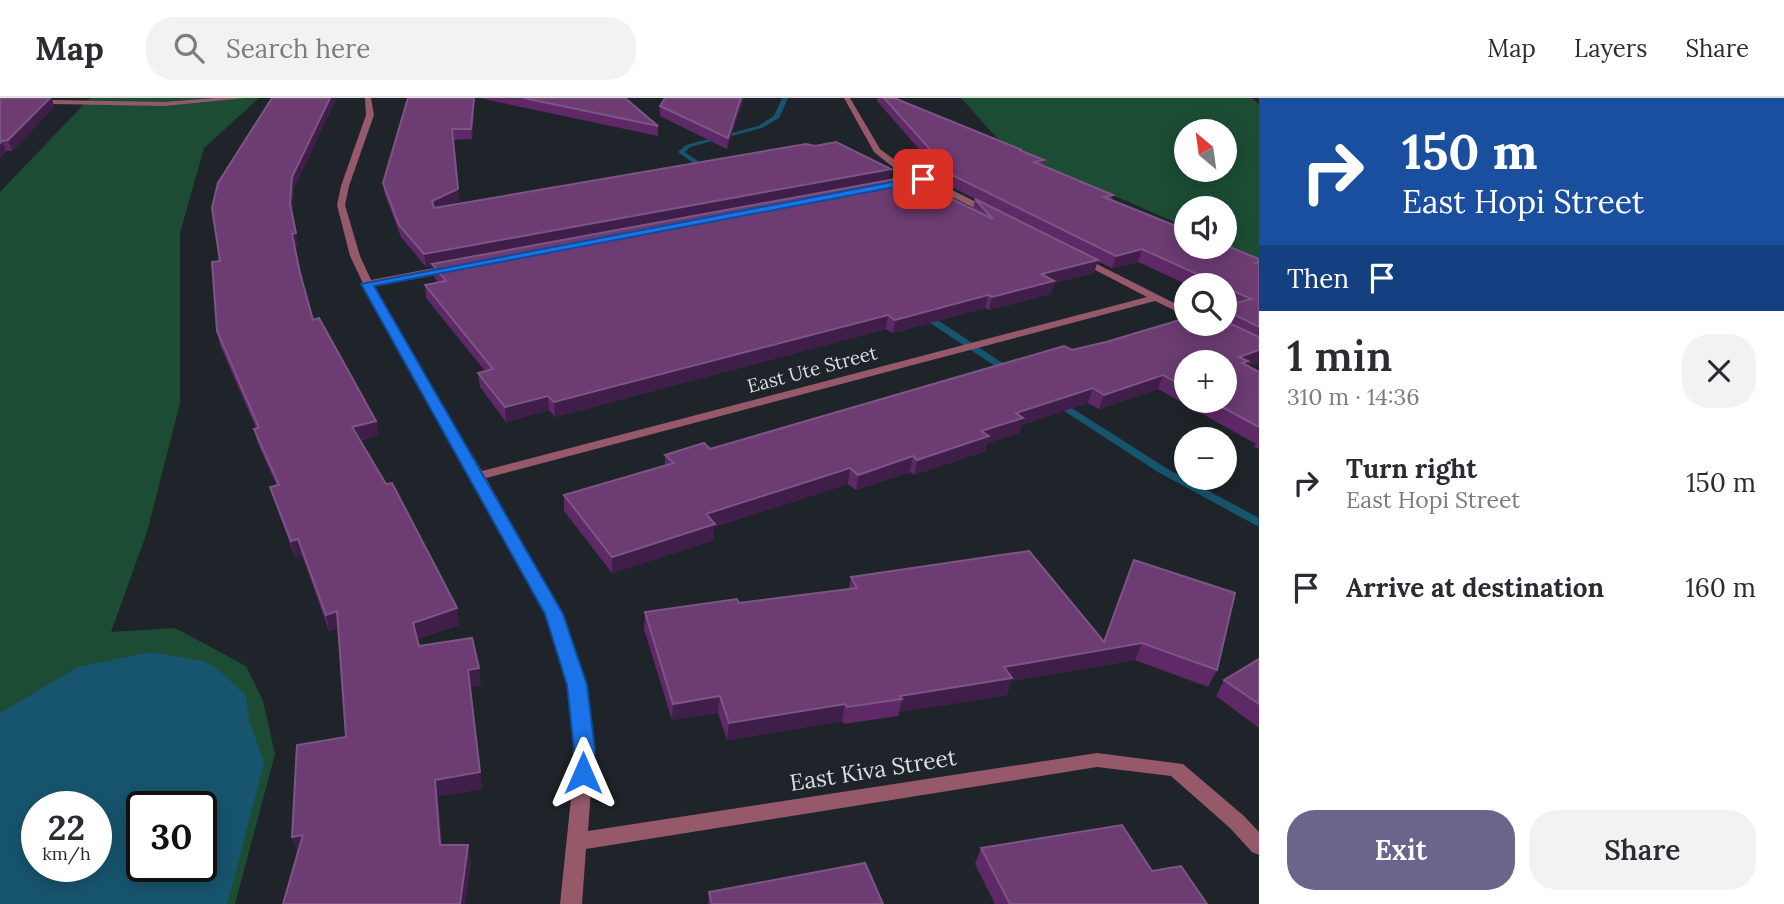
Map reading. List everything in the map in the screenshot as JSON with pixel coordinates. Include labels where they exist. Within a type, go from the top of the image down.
[{"type":"street","points":[[0,101],[164,104],[242,98]]},
{"type":"street","points":[[368,98],[370,115],[341,205],[355,256],[367,284],[554,614],[577,685],[585,750],[579,841],[571,904]]},
{"type":"street","points":[[847,98],[877,150],[897,166],[1000,218]]},
{"type":"street","points":[[882,187],[923,179]]},
{"type":"street","points":[[1072,255],[1174,307]]},
{"type":"street","points":[[367,284],[457,267]]},
{"type":"street","name":"East Ute Street","points":[[478,476],[1156,298]]},
{"type":"street","name":"East Kiva Street","points":[[579,841],[1097,760],[1176,769],[1237,822],[1259,846]]},
{"type":"green space","points":[[90,98],[259,98],[204,148],[180,233],[180,403],[147,532],[111,632],[175,628],[246,666],[263,701],[275,754],[235,904],[0,904],[0,192]]},
{"type":"green space","points":[[961,98],[1251,98],[1259,104],[1259,259],[1237,249],[1237,196],[1174,196],[1174,222],[1007,149]]},
{"type":"water","points":[[151,652],[203,661],[218,669],[246,696],[249,720],[264,763],[227,904],[0,904],[0,713],[78,667]]},
{"type":"building","points":[[0,98],[50,98],[8,140],[0,143]]},
{"type":"building","points":[[272,98],[330,98],[292,177],[290,204],[296,233],[292,234],[300,273],[313,320],[319,318],[376,421],[352,427],[386,484],[392,483],[457,608],[413,623],[419,646],[472,638],[479,668],[468,670],[480,772],[435,780],[440,845],[468,845],[460,904],[283,904],[303,835],[292,837],[297,745],[346,737],[337,611],[326,615],[298,539],[291,541],[270,487],[279,485],[254,429],[259,428],[217,331],[212,262],[220,261],[212,208],[218,183]]},
{"type":"building","points":[[408,98],[474,98],[471,129],[452,129],[458,189],[432,201],[434,208],[806,144],[815,146],[836,142],[891,169],[424,254],[399,225],[383,183]]},
{"type":"building","points":[[524,98],[625,98],[658,126]]},
{"type":"building","points":[[665,98],[741,98],[728,138],[660,106]]},
{"type":"building","points":[[884,98],[894,98],[1022,150],[1019,150],[1044,160],[1034,162],[1113,195],[1104,197],[1174,225],[1174,259],[1237,259],[1237,250],[1259,259],[1256,263],[1259,264],[1259,327],[1237,316],[1237,303],[1251,299],[1237,293],[1237,273],[1195,273],[1142,249],[1116,256],[954,176]]},
{"type":"building","points":[[906,177],[993,219],[975,199],[1098,260],[1041,274],[1054,281],[992,297],[988,295],[895,320],[888,315],[554,402],[548,396],[505,407],[478,373],[493,369],[425,285],[446,281],[432,264]]},
{"type":"building","points":[[1174,322],[1174,336],[1237,336],[1237,327],[1259,337],[1259,350],[1239,357],[1248,361],[1242,363],[1259,372],[1259,427],[1233,413],[1237,413],[1237,350],[1174,350],[1174,381],[1163,375],[1104,395],[1093,388],[1016,413],[1023,418],[981,431],[989,436],[917,460],[913,456],[858,475],[850,468],[706,514],[715,524],[612,557],[564,495],[674,463],[665,455],[704,443],[710,449],[1064,346],[1072,350]]},
{"type":"building","points":[[1029,551],[1104,642],[1134,560],[1235,593],[1217,670],[1142,643],[1004,667],[1012,678],[900,696],[902,699],[847,707],[845,704],[729,723],[720,696],[673,704],[645,612],[737,599],[739,603],[857,588],[851,577]]},
{"type":"building","points":[[1259,659],[1259,704],[1224,680]]},
{"type":"building","points":[[1122,825],[1152,871],[1181,866],[1207,904],[1010,904],[981,848]]},
{"type":"building","points":[[865,863],[883,904],[712,904],[709,892]]},
{"type":"waterway","points":[[708,171],[681,152],[688,146],[760,127],[777,117],[785,98]]},
{"type":"waterway","points":[[921,313],[1014,374]]},
{"type":"waterway","points":[[1056,401],[1162,470],[1259,523]]},
{"type":"route","points":[[583,773],[585,750],[577,685],[554,614],[462,446],[367,284],[923,179]]}]
